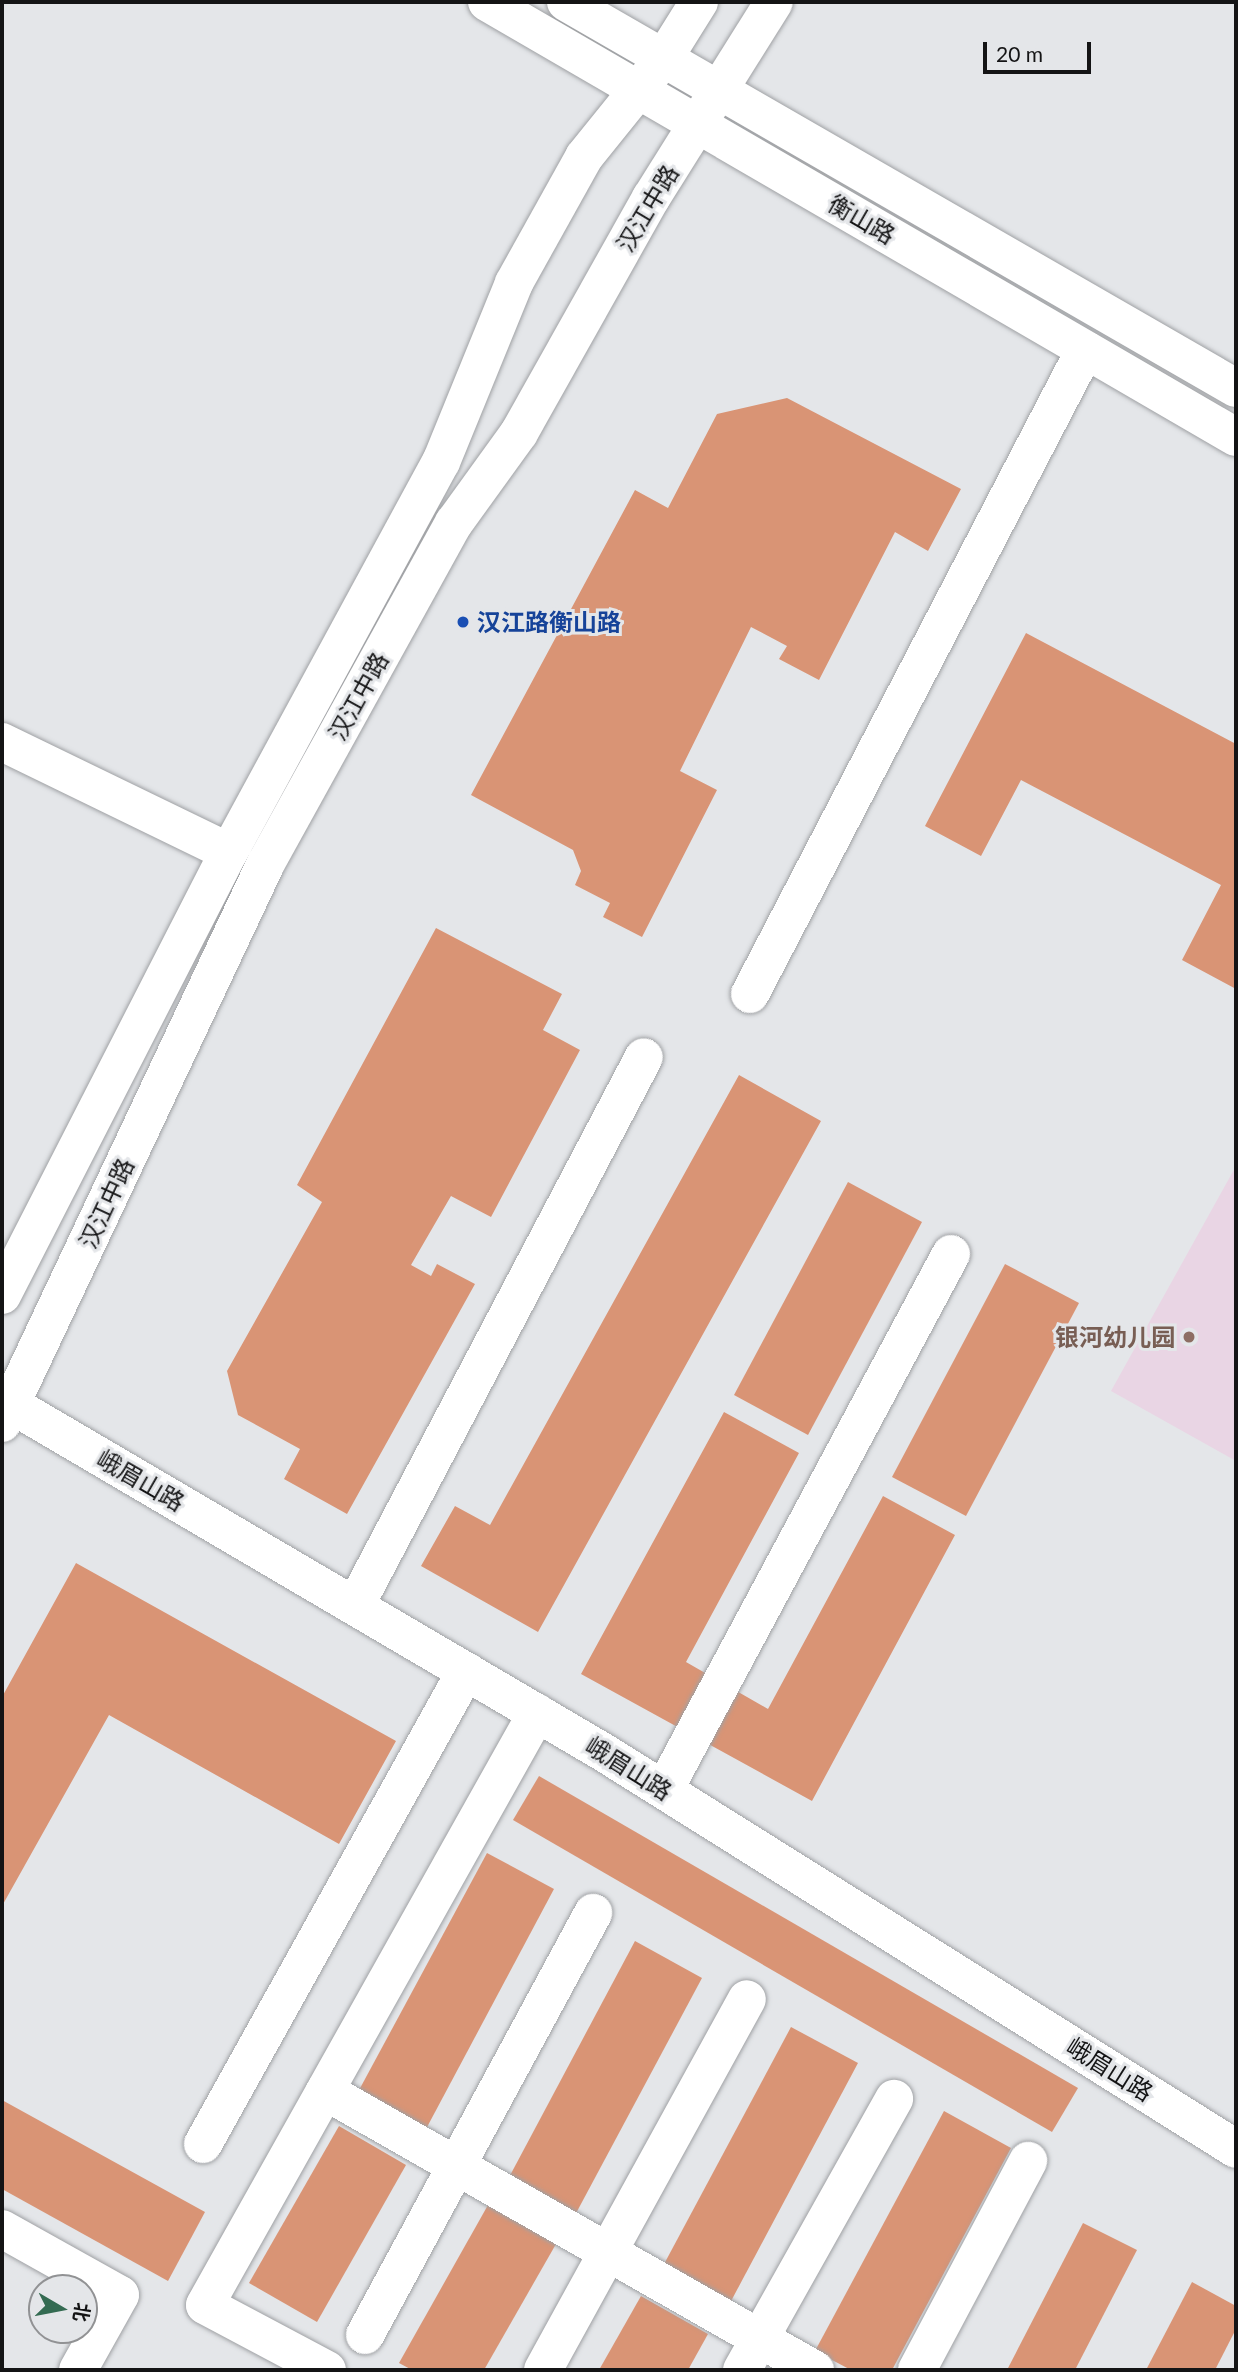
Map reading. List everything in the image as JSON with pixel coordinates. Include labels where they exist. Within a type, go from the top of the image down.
[{"type":"street","name":"衡山路","points":[[487,2],[1236,437]]},
{"type":"street","name":"衡山路","points":[[566,2],[1236,388]]},
{"type":"street","name":"汉江中路","points":[[2,1295],[229,852],[442,462],[514,283],[584,157],[664,58],[699,2]]},
{"type":"street","name":"汉江中路","points":[[7,1414],[266,863],[454,523],[519,433],[651,198],[774,2]]},
{"type":"street","points":[[750,994],[1085,350]]},
{"type":"street","points":[[2,742],[229,852]]},
{"type":"street","points":[[355,1606],[644,1057]]},
{"type":"street","points":[[664,1790],[951,1254]]},
{"type":"street","name":"峨眉山路","points":[[7,1414],[355,1606],[537,1713],[1236,2149]]},
{"type":"street","points":[[204,2144],[466,1671]]},
{"type":"street","points":[[327,2370],[205,2305],[537,1713]]},
{"type":"street","points":[[365,2335],[593,1913]]},
{"type":"street","points":[[543,2370],[747,1999]]},
{"type":"street","points":[[325,2091],[608,2253],[751,2355],[815,2370]]},
{"type":"street","points":[[751,2355],[894,2098]]},
{"type":"street","points":[[917,2370],[1028,2161]]},
{"type":"street","points":[[2,2229],[120,2295],[78,2370]]},
{"type":"shaded area","name":"银河幼儿园","points":[[1236,1166],[1236,1461],[1111,1391]]},
{"type":"building","points":[[787,398],[961,489],[928,551],[895,532],[819,680],[779,659],[787,646],[751,627],[680,771],[717,790],[642,937],[603,917],[610,903],[575,885],[581,871],[573,850],[471,795],[635,490],[668,508],[717,414]]},
{"type":"building","points":[[1026,633],[1236,744],[1236,989],[1182,960],[1221,885],[1021,780],[981,856],[925,826]]},
{"type":"building","points":[[436,928],[562,994],[543,1030],[580,1050],[491,1217],[451,1196],[411,1265],[431,1276],[437,1264],[475,1284],[347,1514],[284,1479],[300,1449],[238,1415],[227,1371],[322,1202],[297,1185]]},
{"type":"building","points":[[739,1075],[821,1121],[538,1632],[421,1566],[455,1506],[490,1525]]},
{"type":"building","points":[[848,1182],[922,1222],[808,1435],[734,1395]]},
{"type":"building","points":[[1005,1264],[1079,1303],[966,1516],[892,1477]]},
{"type":"building","points":[[724,1412],[799,1453],[686,1662],[768,1709],[883,1496],[955,1535],[812,1801],[581,1674]]},
{"type":"building","points":[[76,1563],[396,1741],[339,1844],[109,1715],[2,1906],[2,1697]]},
{"type":"building","points":[[539,1776],[1078,2088],[1052,2132],[513,1820]]},
{"type":"building","points":[[487,1853],[554,1889],[426,2129],[358,2092]]},
{"type":"building","points":[[635,1941],[702,1978],[574,2217],[507,2181]]},
{"type":"building","points":[[791,2027],[858,2063],[730,2303],[663,2266]]},
{"type":"building","points":[[2,2100],[205,2212],[168,2281],[2,2189]]},
{"type":"building","points":[[944,2111],[1011,2148],[892,2370],[851,2370],[815,2351]]},
{"type":"building","points":[[339,2126],[406,2165],[317,2322],[249,2283]]},
{"type":"building","points":[[488,2205],[556,2244],[484,2370],[412,2370],[399,2363]]},
{"type":"building","points":[[1083,2223],[1137,2250],[1075,2370],[1007,2370]]},
{"type":"building","points":[[1192,2282],[1236,2306],[1236,2329],[1215,2370],[1146,2370]]},
{"type":"building","points":[[641,2296],[708,2334],[688,2370],[599,2370]]},
{"type":"place","name":"汉江路衡山路","points":[[463,622]]},
{"type":"place","name":"银河幼儿园","points":[[1189,1337]]}]
